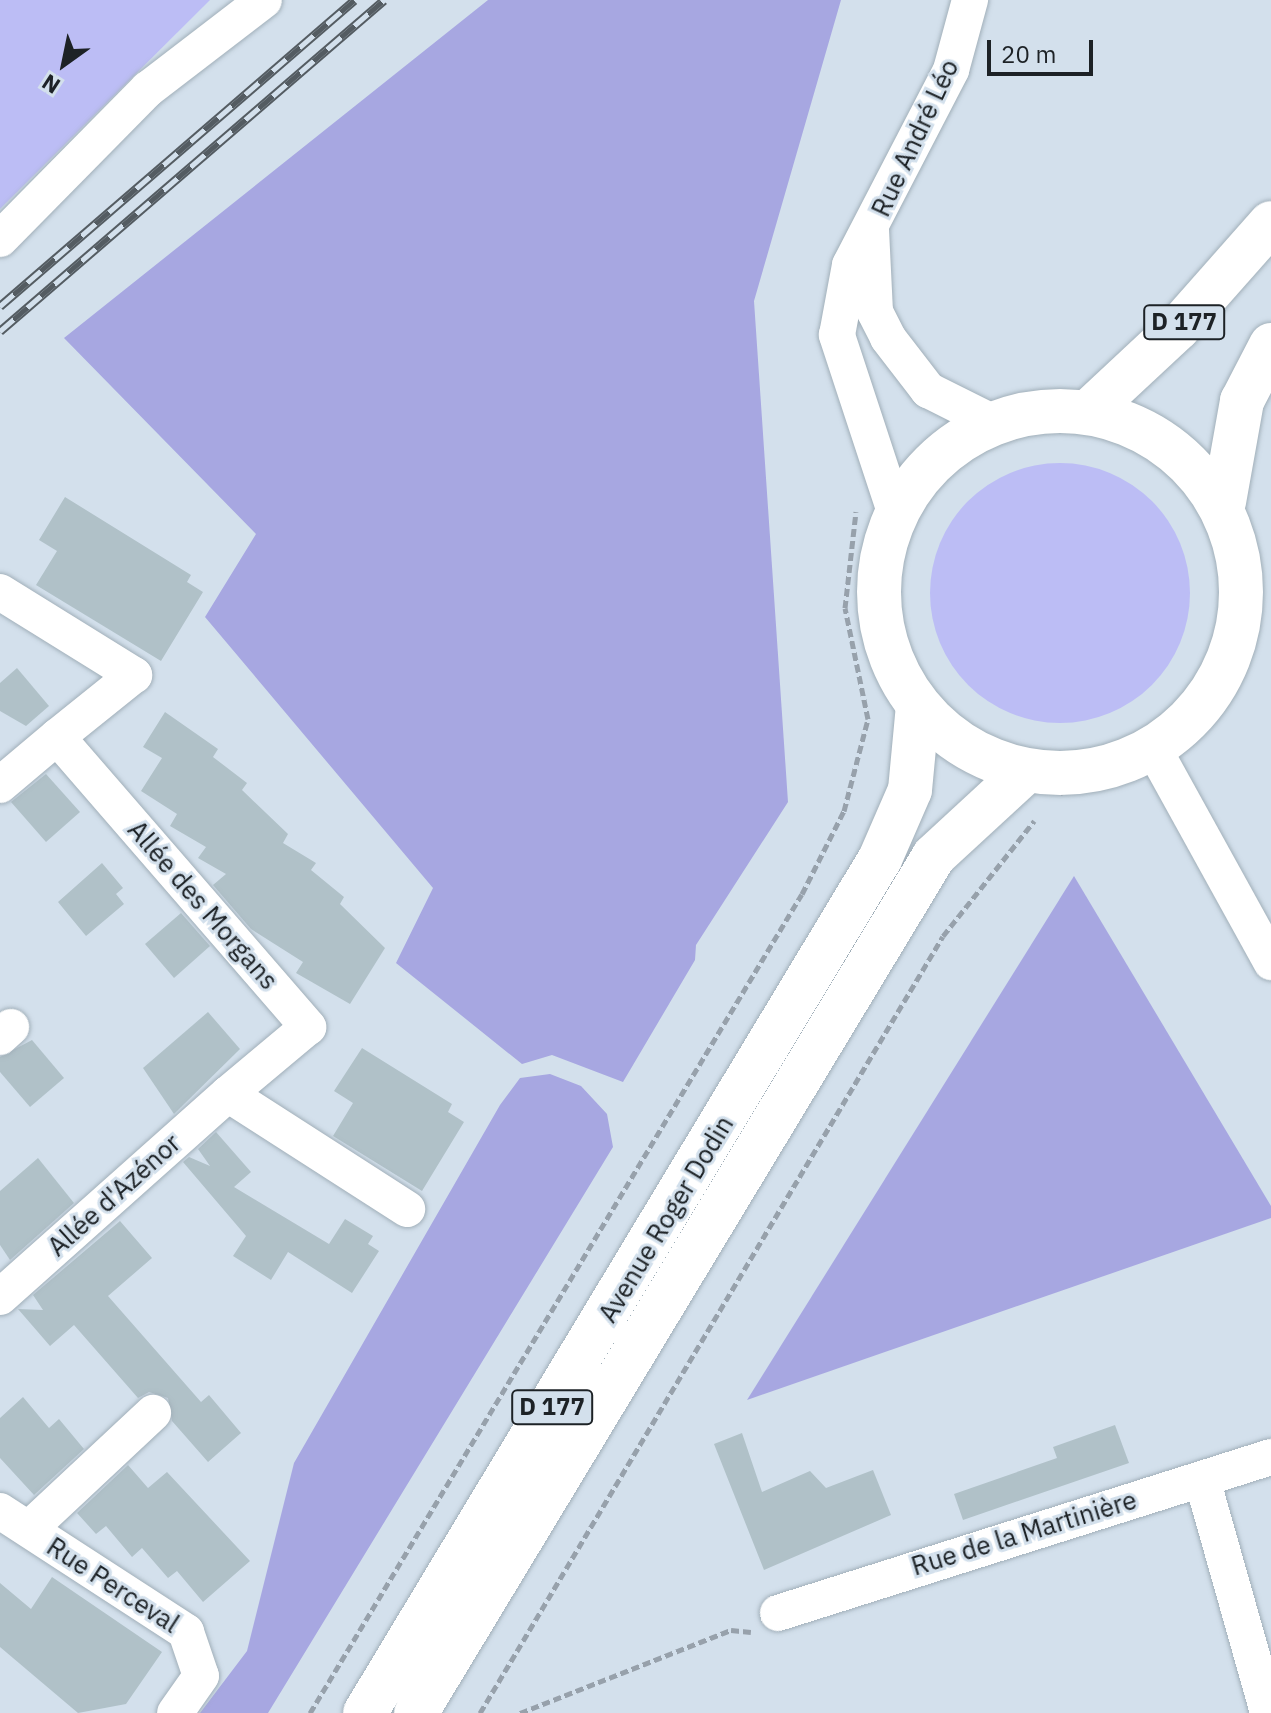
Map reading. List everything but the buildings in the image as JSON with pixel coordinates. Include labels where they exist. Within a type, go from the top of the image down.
[{"type":"main road","name":"D 177","points":[[1088,412],[1178,328],[1271,223]]},
{"type":"main road","points":[[1224,502],[1242,401],[1271,345]]},
{"type":"main road","points":[[1088,412],[1166,445],[1224,502],[1238,538],[1244,601],[1230,661],[1197,708],[1152,746],[1038,788],[953,737],[918,706],[874,615],[880,555],[877,511],[994,423],[1088,412]]},
{"type":"main road","name":"Avenue Roger Dodin","points":[[365,1713],[880,859],[910,790],[918,706]]},
{"type":"main road","name":"Avenue Roger Dodin","points":[[416,1713],[934,856],[1038,788]]},
{"type":"street","points":[[0,239],[148,89],[264,0]]},
{"type":"street","name":"Rue André Léo","points":[[877,511],[837,335],[850,265],[871,230],[951,70],[970,0]]},
{"type":"street","name":"Rue André Léo","points":[[871,230],[875,312],[888,338],[928,390],[994,423]]},
{"type":"street","points":[[0,592],[134,675],[0,785]]},
{"type":"street","name":"Allée des Morgans","points":[[57,737],[308,1027],[228,1094]]},
{"type":"street","points":[[1152,746],[1271,962]]},
{"type":"street","points":[[228,1094],[407,1209]]},
{"type":"street","name":"Allée d'Azénor","points":[[0,1297],[228,1094]]},
{"type":"street","points":[[14,1520],[153,1413]]},
{"type":"street","name":"Rue de la Martinière","points":[[778,1613],[1271,1457]]},
{"type":"street","points":[[1202,1479],[1268,1713]]},
{"type":"street","name":"Rue Perceval","points":[[14,1520],[186,1632],[201,1676],[175,1713]]},
{"type":"path","points":[[310,1713],[794,908],[844,811],[868,719],[845,608],[877,511]]},
{"type":"path","points":[[1038,788],[1080,774]]},
{"type":"path","points":[[480,1713],[943,936],[1040,815]]},
{"type":"path","points":[[520,1713],[731,1630]]},
{"type":"shaded area","points":[[0,0],[210,0],[0,209]]},
{"type":"shaded area","points":[[488,0],[841,0],[754,301],[788,802],[696,945],[695,960],[623,1082],[552,1055],[522,1064],[396,963],[433,888],[205,617],[256,534],[64,338]]},
{"type":"shaded area","points":[[1047,463],[1073,463],[1098,468],[1121,478],[1143,492],[1161,510],[1185,555],[1190,593],[1185,631],[1175,654],[1161,676],[1143,694],[1098,718],[1073,723],[1047,723],[1022,718],[999,708],[977,694],[959,676],[935,631],[930,606],[930,580],[935,555],[945,532],[959,510],[977,492],[1022,468]]},
{"type":"shaded area","points":[[1074,876],[1271,1206],[1271,1218],[747,1400]]},
{"type":"shaded area","points":[[550,1074],[581,1086],[607,1114],[613,1147],[268,1713],[200,1713],[247,1651],[294,1463],[500,1105],[520,1078]]},
{"type":"railway","points":[[0,306],[354,0]]},
{"type":"railway","points":[[0,331],[384,0]]}]
